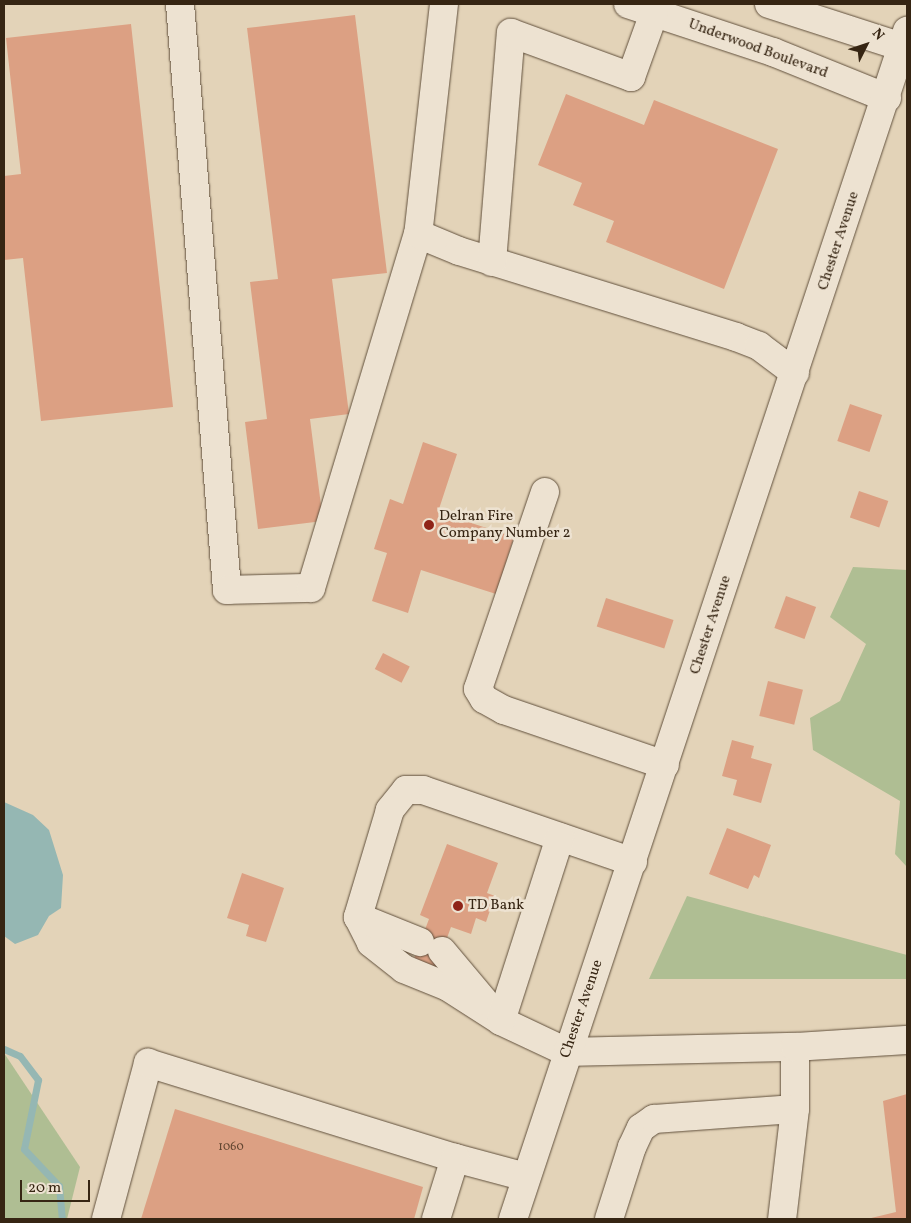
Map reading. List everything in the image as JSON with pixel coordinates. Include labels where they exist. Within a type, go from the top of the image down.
[{"type":"street","points":[[180,4],[227,590],[311,588],[418,234],[444,4]]},
{"type":"street","name":"Underwood Boulevard","points":[[628,4],[668,12],[887,98]]},
{"type":"street","points":[[769,4],[903,55]]},
{"type":"street","points":[[492,262],[511,33],[631,77],[668,12]]},
{"type":"street","name":"Chester Avenue","points":[[513,1219],[567,1052],[633,862],[887,98],[903,55]]},
{"type":"street","points":[[418,234],[492,262],[736,337],[759,346],[795,373]]},
{"type":"street","points":[[545,492],[478,689],[484,699],[504,710],[665,765]]},
{"type":"street","points":[[633,862],[423,790],[406,790],[390,810],[358,918],[371,942],[404,969],[448,987],[501,1021],[567,1052],[795,1047],[907,1040]]},
{"type":"street","points":[[501,1021],[560,837]]},
{"type":"street","points":[[358,918],[431,947],[501,1021]]},
{"type":"street","points":[[782,1219],[795,1109],[795,1047]]},
{"type":"street","points":[[106,1219],[148,1063],[455,1158],[526,1177]]},
{"type":"street","points":[[609,1219],[632,1147],[641,1128],[654,1119],[795,1109]]},
{"type":"street","points":[[436,1219],[455,1158]]},
{"type":"green space","points":[[853,567],[907,570],[907,867],[895,854],[900,801],[813,750],[810,718],[840,701],[866,644],[830,617]]},
{"type":"green space","points":[[687,896],[907,955],[907,979],[649,979]]},
{"type":"green space","points":[[4,1053],[80,1167],[67,1219],[4,1219]]},
{"type":"water","points":[[4,802],[33,815],[49,830],[63,875],[61,908],[49,916],[38,935],[15,944],[4,936]]},
{"type":"building","points":[[355,15],[387,273],[332,279],[349,414],[310,419],[323,521],[258,529],[245,422],[267,419],[250,282],[278,279],[247,28]]},
{"type":"building","points":[[131,24],[173,407],[41,421],[23,258],[4,260],[4,176],[21,174],[6,38]]},
{"type":"building","points":[[566,94],[644,125],[654,100],[778,149],[724,289],[606,242],[614,221],[573,205],[582,183],[538,165]]},
{"type":"building","points":[[850,404],[882,415],[869,452],[837,441]]},
{"type":"building","name":"Delran Fire Company Number 2","points":[[423,442],[457,454],[438,512],[514,537],[496,594],[421,570],[408,613],[372,601],[387,553],[374,549],[390,499],[403,504]]},
{"type":"building","points":[[859,491],[888,501],[879,528],[850,517]]},
{"type":"building","points":[[786,596],[816,607],[804,639],[774,628]]},
{"type":"building","points":[[606,598],[674,620],[664,648],[597,627]]},
{"type":"building","points":[[383,653],[410,667],[402,683],[375,669]]},
{"type":"building","points":[[768,681],[803,690],[794,725],[759,716]]},
{"type":"building","points":[[732,740],[754,746],[751,758],[772,764],[761,803],[733,795],[737,780],[722,776]]},
{"type":"building","points":[[727,828],[771,845],[759,878],[754,875],[748,889],[709,874]]},
{"type":"building","name":"TD Bank","points":[[447,844],[498,863],[487,893],[495,896],[486,922],[476,918],[471,934],[451,927],[436,968],[414,959],[429,919],[420,915]]},
{"type":"building","points":[[242,873],[284,888],[266,942],[246,936],[249,925],[227,918]]},
{"type":"building","points":[[907,1094],[907,1219],[867,1219],[896,1212],[883,1101]]},
{"type":"building","points":[[175,1109],[423,1187],[414,1219],[141,1219]]},
{"type":"waterway","points":[[4,1049],[20,1056],[38,1080],[24,1149],[59,1186],[62,1219]]},
{"type":"place","name":"Delran Fire Company Number 2","points":[[429,525]]},
{"type":"place","name":"TD Bank","points":[[458,906]]}]
